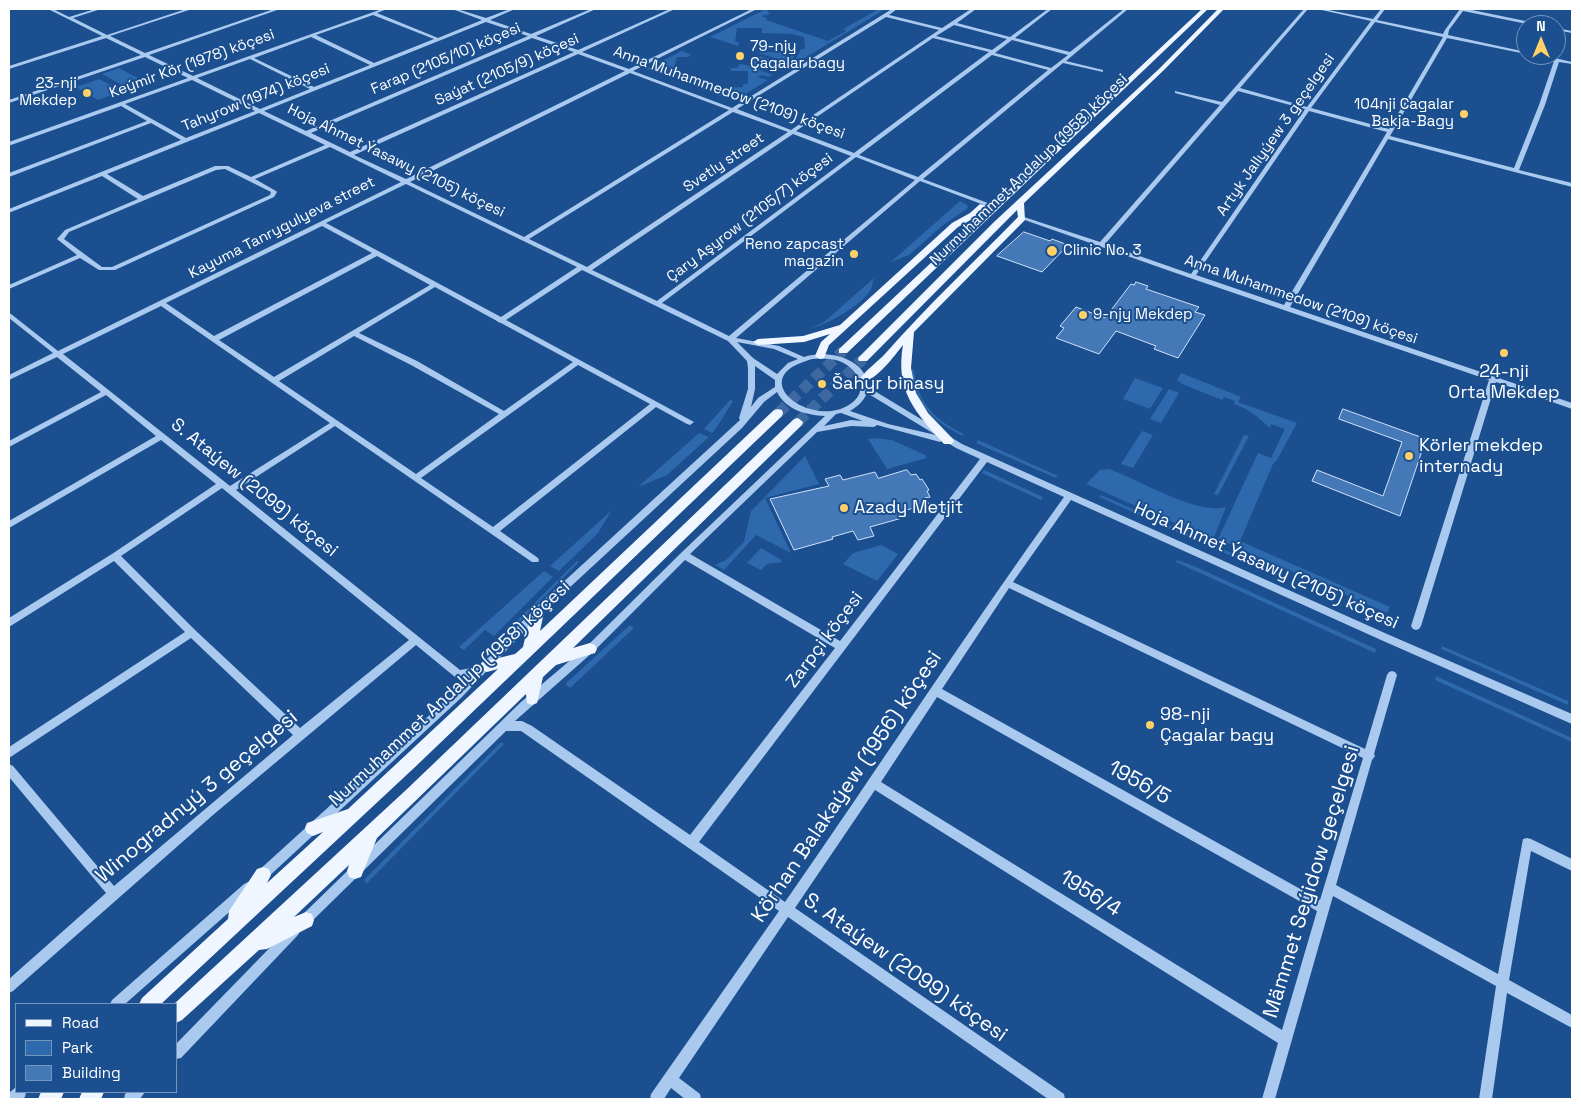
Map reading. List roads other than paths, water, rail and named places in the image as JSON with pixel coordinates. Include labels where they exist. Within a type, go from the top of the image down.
[{"type":"main road","name":"Nurmuhammet Andalyp (1958) köçesi","points":[[843,351],[990,205],[1004,198],[1205,9]]},
{"type":"main road","name":"Nurmuhammet Andalyp (1958) köçesi","points":[[863,359],[997,224],[1162,69],[1221,9]]},
{"type":"main road","points":[[865,384],[910,331],[1022,218],[1020,202]]},
{"type":"main road","points":[[820,356],[825,344],[955,225],[990,205]]},
{"type":"main road","points":[[997,224],[1002,239]]},
{"type":"main road","points":[[979,243],[1002,239]]},
{"type":"main road","points":[[758,342],[804,339],[827,333],[847,324]]},
{"type":"main road","points":[[910,331],[905,359],[909,391],[920,411],[948,441]]},
{"type":"main road","name":"Nurmuhammet Andalyp (1958) köçesi","points":[[149,1003],[354,813],[778,413]]},
{"type":"main road","points":[[178,1012],[248,950],[798,422]]},
{"type":"main road","points":[[484,668],[523,654],[537,612]]},
{"type":"main road","points":[[529,702],[542,668],[590,648]]},
{"type":"main road","points":[[313,828],[354,813]]},
{"type":"main road","points":[[355,871],[373,831]]},
{"type":"main road","points":[[225,934],[263,875]]},
{"type":"main road","points":[[248,950],[306,920]]},
{"type":"street","name":"Hoja Ahmet Ýasawy (2105) köçesi","points":[[50,9],[730,339],[758,342],[785,350],[804,359]]},
{"type":"street","points":[[69,18],[99,9]]},
{"type":"street","points":[[9,68],[190,9]]},
{"type":"street","points":[[9,102],[278,9]]},
{"type":"street","name":"Keýmir Kör (1978) köçesi","points":[[9,144],[385,9]]},
{"type":"street","name":"Anna Muhammedow (2109) köçesi","points":[[454,9],[629,70],[990,205]]},
{"type":"street","name":"Tahyrow (1974) köçesi","points":[[9,211],[513,9]]},
{"type":"street","name":"Farap (2105/10) köçesi","points":[[307,133],[594,9]]},
{"type":"street","name":"Saýat (2105/9) köçesi","points":[[351,154],[673,9]]},
{"type":"street","name":"Kayuma Tanrygulyeva street","points":[[9,378],[755,9]]},
{"type":"street","points":[[525,239],[895,9]]},
{"type":"street","name":"Svetly street","points":[[500,321],[792,132],[974,9]]},
{"type":"street","name":"Çary Aşyrow (2105/7) köçesi","points":[[657,304],[1050,9]]},
{"type":"street","points":[[730,339],[919,179],[1126,9]]},
{"type":"street","points":[[1101,245],[1306,9]]},
{"type":"street","points":[[1319,9],[1516,51]]},
{"type":"street","name":"Artyk Jallyýew 3 geçelgesi","points":[[1192,277],[1308,109],[1383,9]]},
{"type":"street","points":[[1285,309],[1389,134],[1444,36],[1462,10],[1516,21]]},
{"type":"street","points":[[373,13],[437,39]]},
{"type":"street","points":[[885,15],[943,30]]},
{"type":"street","points":[[953,23],[1071,54]]},
{"type":"street","points":[[311,35],[374,65]]},
{"type":"street","points":[[932,37],[1052,70]]},
{"type":"street","points":[[249,57],[315,89]]},
{"type":"street","points":[[9,60],[18,65]]},
{"type":"street","points":[[1062,61],[1101,71]]},
{"type":"street","points":[[1516,170],[1555,65]]},
{"type":"street","points":[[1236,89],[1572,185]]},
{"type":"street","points":[[1177,92],[1223,104]]},
{"type":"street","points":[[120,103],[185,140]]},
{"type":"street","points":[[9,175],[152,121]]},
{"type":"street","points":[[251,179],[330,145]]},
{"type":"street","points":[[221,167],[230,168],[251,179],[274,192],[272,196],[113,270],[101,269],[62,241],[60,237],[67,232],[221,167]]},
{"type":"street","points":[[102,173],[143,199]]},
{"type":"street","name":"Anna Muhammedow (2109) köçesi","points":[[1022,218],[1572,406]]},
{"type":"street","points":[[321,223],[576,363],[690,422]]},
{"type":"street","points":[[215,339],[376,254]]},
{"type":"street","points":[[9,287],[81,255]]},
{"type":"street","points":[[275,380],[434,285]]},
{"type":"street","points":[[161,303],[417,477],[535,560]]},
{"type":"street","name":"S. Ataýew (2099) köçesi","points":[[9,315],[230,490],[414,641],[458,674]]},
{"type":"street","points":[[354,333],[504,414]]},
{"type":"street","name":"Hoja Ahmet Ýasawy (2105) köçesi","points":[[730,339],[750,360],[778,384]]},
{"type":"street","points":[[178,1051],[355,871],[529,702],[590,648],[813,432],[837,412],[860,400],[865,384],[861,372],[851,364],[836,358],[820,356],[804,359],[790,365],[778,384],[786,401],[799,409],[815,414],[837,412]]},
{"type":"street","points":[[740,426],[753,387],[750,360]]},
{"type":"street","points":[[417,477],[576,363]]},
{"type":"street","points":[[1416,626],[1492,379]]},
{"type":"street","name":"Nurmuhammet Andalyp (1958) köçesi","points":[[117,1003],[263,875],[394,756],[460,694],[537,612],[740,426],[761,400],[778,384]]},
{"type":"street","name":"Hoja Ahmet Ýasawy (2105) köçesi","points":[[865,384],[948,441],[1392,641],[1572,718]]},
{"type":"street","points":[[9,444],[106,392]]},
{"type":"street","points":[[494,530],[654,404]]},
{"type":"street","name":"Hoja Ahmet Ýasawy (2105) köçesi","points":[[837,412],[948,441]]},
{"type":"street","points":[[230,490],[336,422]]},
{"type":"street","points":[[813,432],[831,426],[851,423],[887,426]]},
{"type":"street","points":[[9,525],[162,436]]},
{"type":"street","name":"Zarpçi köçesi","points":[[691,843],[985,458]]},
{"type":"street","points":[[9,623],[115,556],[222,484]]},
{"type":"street","name":"Körhan Balakaýew (1956) köçesi","points":[[656,1099],[874,783],[1007,583],[1069,496]]},
{"type":"street","points":[[684,555],[840,646]]},
{"type":"street","points":[[115,556],[192,633],[299,734]]},
{"type":"street","points":[[1007,583],[1370,756]]},
{"type":"street","points":[[9,754],[192,633]]},
{"type":"street","name":"Winogradnyý 3 geçelgesi","points":[[9,987],[113,893],[299,734],[414,641]]},
{"type":"street","points":[[458,674],[484,668]]},
{"type":"street","name":"Nurmuhammet Andalyp (1958) köçesi","points":[[458,674],[460,694]]},
{"type":"street","name":"Mämmet Seýidow geçelgesi","points":[[1268,1099],[1329,887],[1370,756],[1392,675]]},
{"type":"street","name":"1956/5","points":[[936,691],[1324,908]]},
{"type":"street","points":[[504,726],[522,726],[529,702]]},
{"type":"street","name":"S. Ataýew (2099) köçesi","points":[[522,726],[1059,1099]]},
{"type":"street","points":[[9,769],[113,893]]},
{"type":"street","name":"1956/4","points":[[874,783],[1284,1039]]},
{"type":"street","points":[[1484,1099],[1527,843],[1572,865]]},
{"type":"street","points":[[1329,887],[1572,1022]]},
{"type":"street","points":[[670,1079],[695,1099]]},
{"type":"tunnel","points":[[778,413],[843,351]]},
{"type":"tunnel","points":[[798,422],[863,359]]},
{"type":"place","name":"79-njy Çagalar bagy","points":[[740,56]]},
{"type":"place","name":"23-nji Mekdep","points":[[87,93]]},
{"type":"place","name":"104nji Cagalar Bakja-Bagy","points":[[1464,114]]},
{"type":"place","name":"Clinic No. 3","points":[[1052,251]]},
{"type":"place","name":"Reno zapcast magazin","points":[[854,254]]},
{"type":"place","name":"9-njy Mekdep","points":[[1083,315]]},
{"type":"place","name":"24-nji Orta Mekdep","points":[[1504,353]]},
{"type":"place","name":"Šahyr binasy","points":[[822,384]]},
{"type":"place","name":"Körler mekdep internady","points":[[1409,456]]},
{"type":"place","name":"Azady Metjit","points":[[844,508]]},
{"type":"place","name":"98-nji Çagalar bagy","points":[[1150,725]]}]
